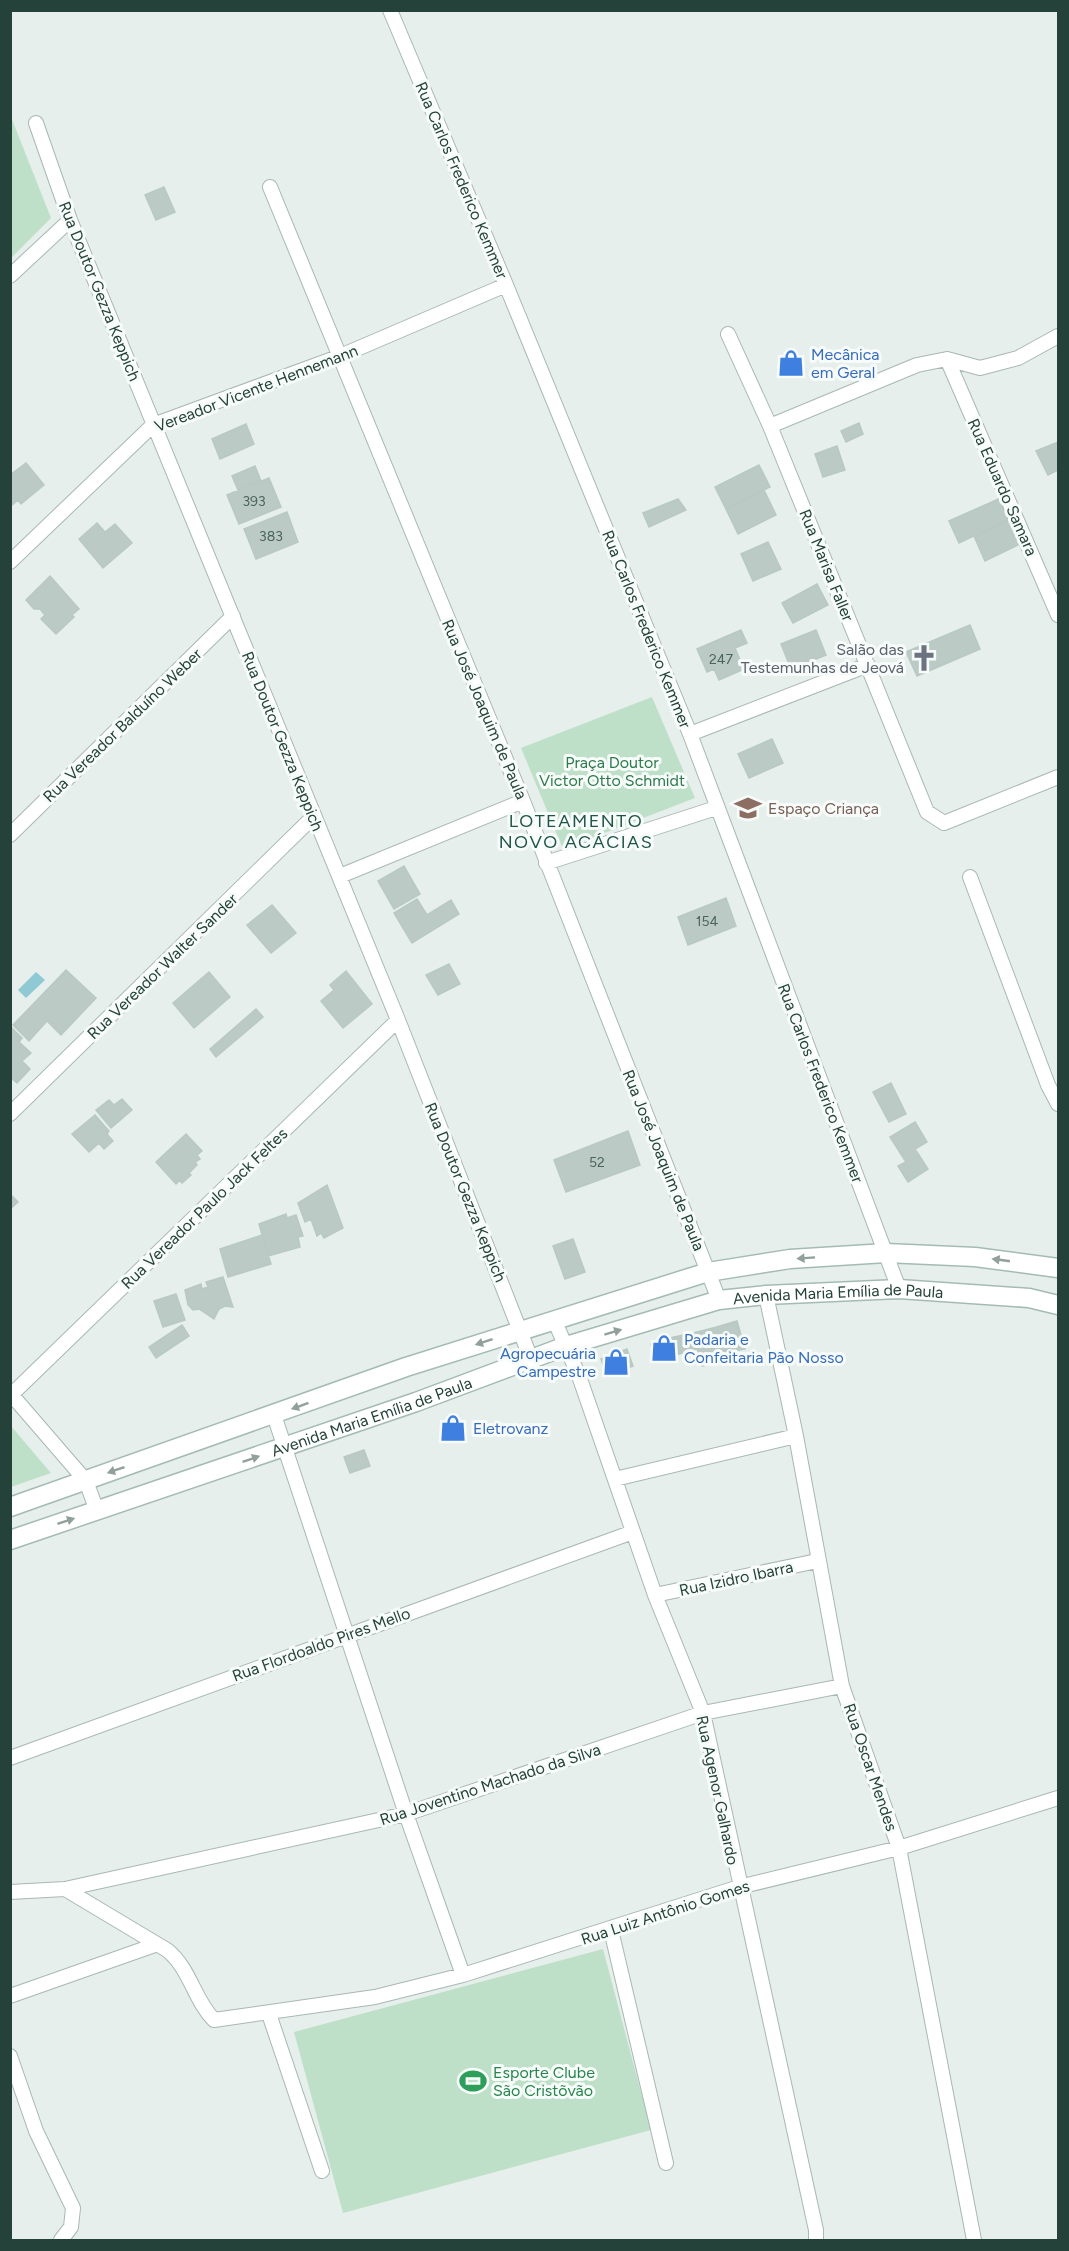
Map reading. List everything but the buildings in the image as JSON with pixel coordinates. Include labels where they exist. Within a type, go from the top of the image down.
[{"type":"main road","name":"Avenida Maria Emília de Paula","points":[[10,1507],[406,1367],[708,1272],[790,1259],[886,1253],[975,1257],[1059,1268]]},
{"type":"main road","name":"Avenida Maria Emília de Paula","points":[[10,1540],[285,1447],[566,1346],[719,1300],[766,1295],[899,1289],[1029,1298],[1059,1305]]},
{"type":"street","name":"Rua Carlos Frederico Kemmer","points":[[390,10],[506,285],[690,734],[899,1289]]},
{"type":"street","name":"Rua Doutor Gezza Keppich","points":[[36,123],[70,220],[313,817],[340,876],[531,1359]]},
{"type":"street","name":"Rua José Joaquim de Paula","points":[[270,187],[338,357],[523,801],[719,1300]]},
{"type":"street","points":[[10,276],[70,220]]},
{"type":"street","name":"Vereador Vicente Hennemann","points":[[10,562],[153,425],[338,357],[506,285]]},
{"type":"street","name":"Rua Marisa Faller","points":[[728,334],[770,426],[927,812],[944,823],[1059,777]]},
{"type":"street","points":[[770,426],[917,365],[947,359],[980,368],[1018,358],[1059,336]]},
{"type":"street","name":"Rua Eduardo Samara","points":[[947,359],[1056,599],[1059,615]]},
{"type":"street","name":"Rua Vereador Balduíno Weber","points":[[10,835],[233,616]]},
{"type":"street","points":[[690,734],[868,665]]},
{"type":"street","points":[[340,876],[523,801]]},
{"type":"street","points":[[546,863],[716,808]]},
{"type":"street","name":"Rua Vereador Walter Sander","points":[[10,1114],[313,817]]},
{"type":"street","points":[[970,877],[1048,1085],[1059,1104]]},
{"type":"street","name":"Rua Vereador Paulo Jack Feltes","points":[[11,1395],[398,1020]]},
{"type":"street","name":"Rua Oscar Mendes","points":[[766,1295],[796,1436],[817,1561],[842,1686],[899,1848],[974,2241]]},
{"type":"street","name":"Rua Agenor Galhardo","points":[[555,1322],[579,1376],[655,1595],[703,1713],[739,1887],[816,2230],[816,2241]]},
{"type":"street","points":[[11,1395],[86,1481],[97,1511]]},
{"type":"street","points":[[274,1415],[406,1814],[463,1975]]},
{"type":"street","points":[[615,1479],[796,1436]]},
{"type":"street","name":"Rua Flordoaldo Pires Mello","points":[[10,1758],[633,1532]]},
{"type":"street","name":"Rua Izidro Ibarra","points":[[655,1595],[817,1561]]},
{"type":"street","name":"Rua Joventino Machado da Silva","points":[[10,1892],[65,1889],[406,1814],[703,1713],[842,1686]]},
{"type":"street","name":"Rua Luiz Antônio Gomes","points":[[155,1945],[177,1958],[205,2012],[214,2020],[269,2014],[375,1997],[463,1975],[611,1930],[739,1887],[899,1848],[1059,1798]]},
{"type":"street","points":[[65,1889],[155,1945]]},
{"type":"street","points":[[611,1930],[666,2163]]},
{"type":"street","points":[[10,1996],[155,1945]]},
{"type":"street","points":[[269,2014],[321,2171]]},
{"type":"street","points":[[10,2056],[36,2131],[73,2208],[71,2227],[61,2241]]},
{"type":"green space","points":[[11,117],[51,218],[10,258]]},
{"type":"green space","name":"Praça Doutor Victor Otto Schmidt","points":[[652,697],[695,798],[563,849],[521,748]]},
{"type":"green space","points":[[11,1426],[51,1473],[11,1487]]},
{"type":"green space","name":"Esporte Clube São Cristõvão","points":[[603,1949],[651,2130],[343,2213],[294,2032]]},
{"type":"water","points":[[36,972],[45,980],[26,998],[18,990]]},
{"type":"place","name":"Mecânica em Geral","points":[[791,363]]},
{"type":"place","name":"Salão das Testemunhas de Jeová","points":[[924,658]]},
{"type":"place","name":"Espaço Criança","points":[[748,808]]},
{"type":"place","name":"Padaria e Confeitaria Pão Nosso","points":[[664,1348]]},
{"type":"place","name":"Agropecuária Campestre","points":[[616,1362]]},
{"type":"place","name":"Eletrovanz","points":[[453,1428]]},
{"type":"place","name":"Esporte Clube São Cristõvão","points":[[473,2081]]},
{"type":"district","name":"LOTEAMENTO NOVO ACÁCIAS","points":[[576,831]]}]
